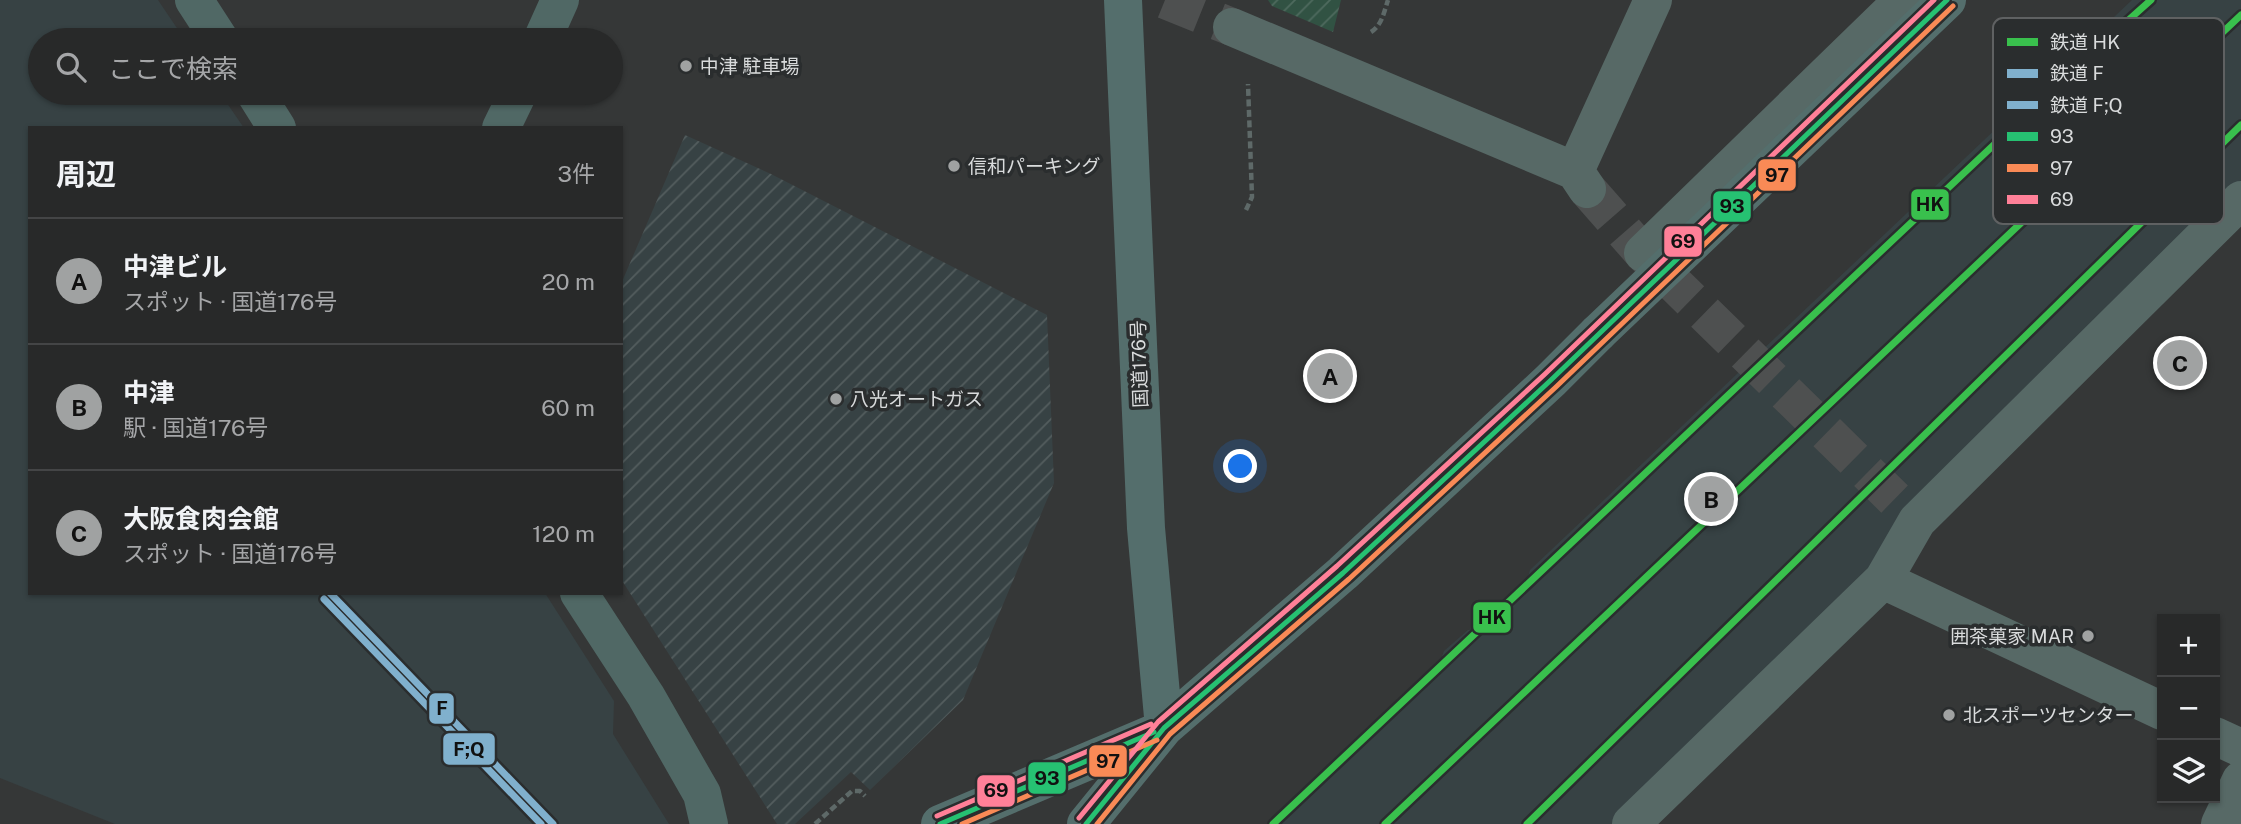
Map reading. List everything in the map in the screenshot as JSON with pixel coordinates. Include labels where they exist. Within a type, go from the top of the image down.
[{"type":"highway","name":"国道176号","points":[[1123,0],[1146,528],[1164,728]]},
{"type":"highway","points":[[1086,824],[1164,728],[1343,573],[1551,380],[1947,0]]},
{"type":"highway","points":[[940,824],[1164,728]]},
{"type":"street","points":[[194,0],[212,28]]},
{"type":"street","points":[[548,28],[561,0]]},
{"type":"street","points":[[1234,19],[1581,180],[1653,0]]},
{"type":"street","points":[[1643,253],[1903,0]]},
{"type":"street","points":[[262,105],[277,126]]},
{"type":"street","points":[[502,126],[512,105]]},
{"type":"street","points":[[2224,219],[2239,204]]},
{"type":"street","points":[[1631,824],[1883,580],[1917,521],[2219,224]]},
{"type":"street","points":[[1883,580],[2157,709]]},
{"type":"street","points":[[580,595],[646,696],[702,794],[709,824]]},
{"type":"street","points":[[2220,738],[2241,748]]},
{"type":"street","points":[[2220,824],[2241,780]]},
{"type":"path","points":[[1246,210],[1252,197],[1248,80]]},
{"type":"path","points":[[815,824],[852,791],[860,791],[865,796]]},
{"type":"shaded area","points":[[0,0],[158,0],[177,28],[28,28],[28,105],[228,105],[243,126],[28,126],[28,595],[546,595],[614,701],[613,734],[669,824],[115,824],[0,778]]},
{"type":"shaded area","points":[[2132,0],[2241,0],[2241,226],[1631,824],[1267,824],[1441,659],[1444,651],[1468,630],[1475,629],[1527,580],[1530,570],[1993,132],[1993,224],[2224,224],[2224,18],[2113,18]]},
{"type":"shaded area","name":"八光オートガス","points":[[685,135],[771,174],[1047,315],[1054,483],[963,700],[870,790],[851,772],[795,824],[777,824],[623,582],[623,279]]},
{"type":"green space","points":[[1268,0],[1341,0],[1333,32],[1272,6]]},
{"type":"tunnel","points":[[1165,0],[1232,27]]},
{"type":"tunnel","points":[[1587,189],[1643,253],[1917,521]]},
{"type":"rail line","name":"HK","points":[[2131,18],[2151,0]]},
{"type":"rail line","name":"HK","points":[[2224,31],[2241,15]]},
{"type":"rail line","name":"HK","points":[[2224,142],[2241,125]]},
{"type":"rail line","name":"HK","points":[[1273,824],[1993,146]]},
{"type":"rail line","name":"HK","points":[[1385,824],[2020,224]]},
{"type":"rail line","name":"HK","points":[[1527,824],[2140,224]]},
{"type":"rail line","name":"F","points":[[332,595],[553,824]]},
{"type":"rail line","name":"F;Q","points":[[324,599],[541,824]]},
{"type":"transit line","name":"69","points":[[1079,818],[1158,722],[1337,566],[1545,374],[1934,0]]},
{"type":"transit line","name":"93","points":[[1086,824],[1164,728],[1343,573],[1551,380],[1947,0]]},
{"type":"transit line","name":"97","points":[[1097,824],[1170,734],[1349,579],[1557,386],[1953,6]]},
{"type":"transit line","name":"69","points":[[937,816],[1151,724]]},
{"type":"transit line","name":"93","points":[[940,824],[1154,732]]},
{"type":"transit line","name":"97","points":[[962,824],[1157,740]]},
{"type":"place","name":"中津 駐車場","points":[[686,66]]},
{"type":"place","name":"信和パーキング","points":[[954,166]]},
{"type":"place","name":"大阪食肉会館","points":[[2180,363]]},
{"type":"place","name":"中津ビル","points":[[1330,376]]},
{"type":"place","name":"八光オートガス","points":[[836,399]]},
{"type":"place","name":"中津","points":[[1711,499]]},
{"type":"place","name":"囲茶菓家 MAR","points":[[2088,636]]},
{"type":"place","name":"北スポーツセンター","points":[[1949,715]]}]
